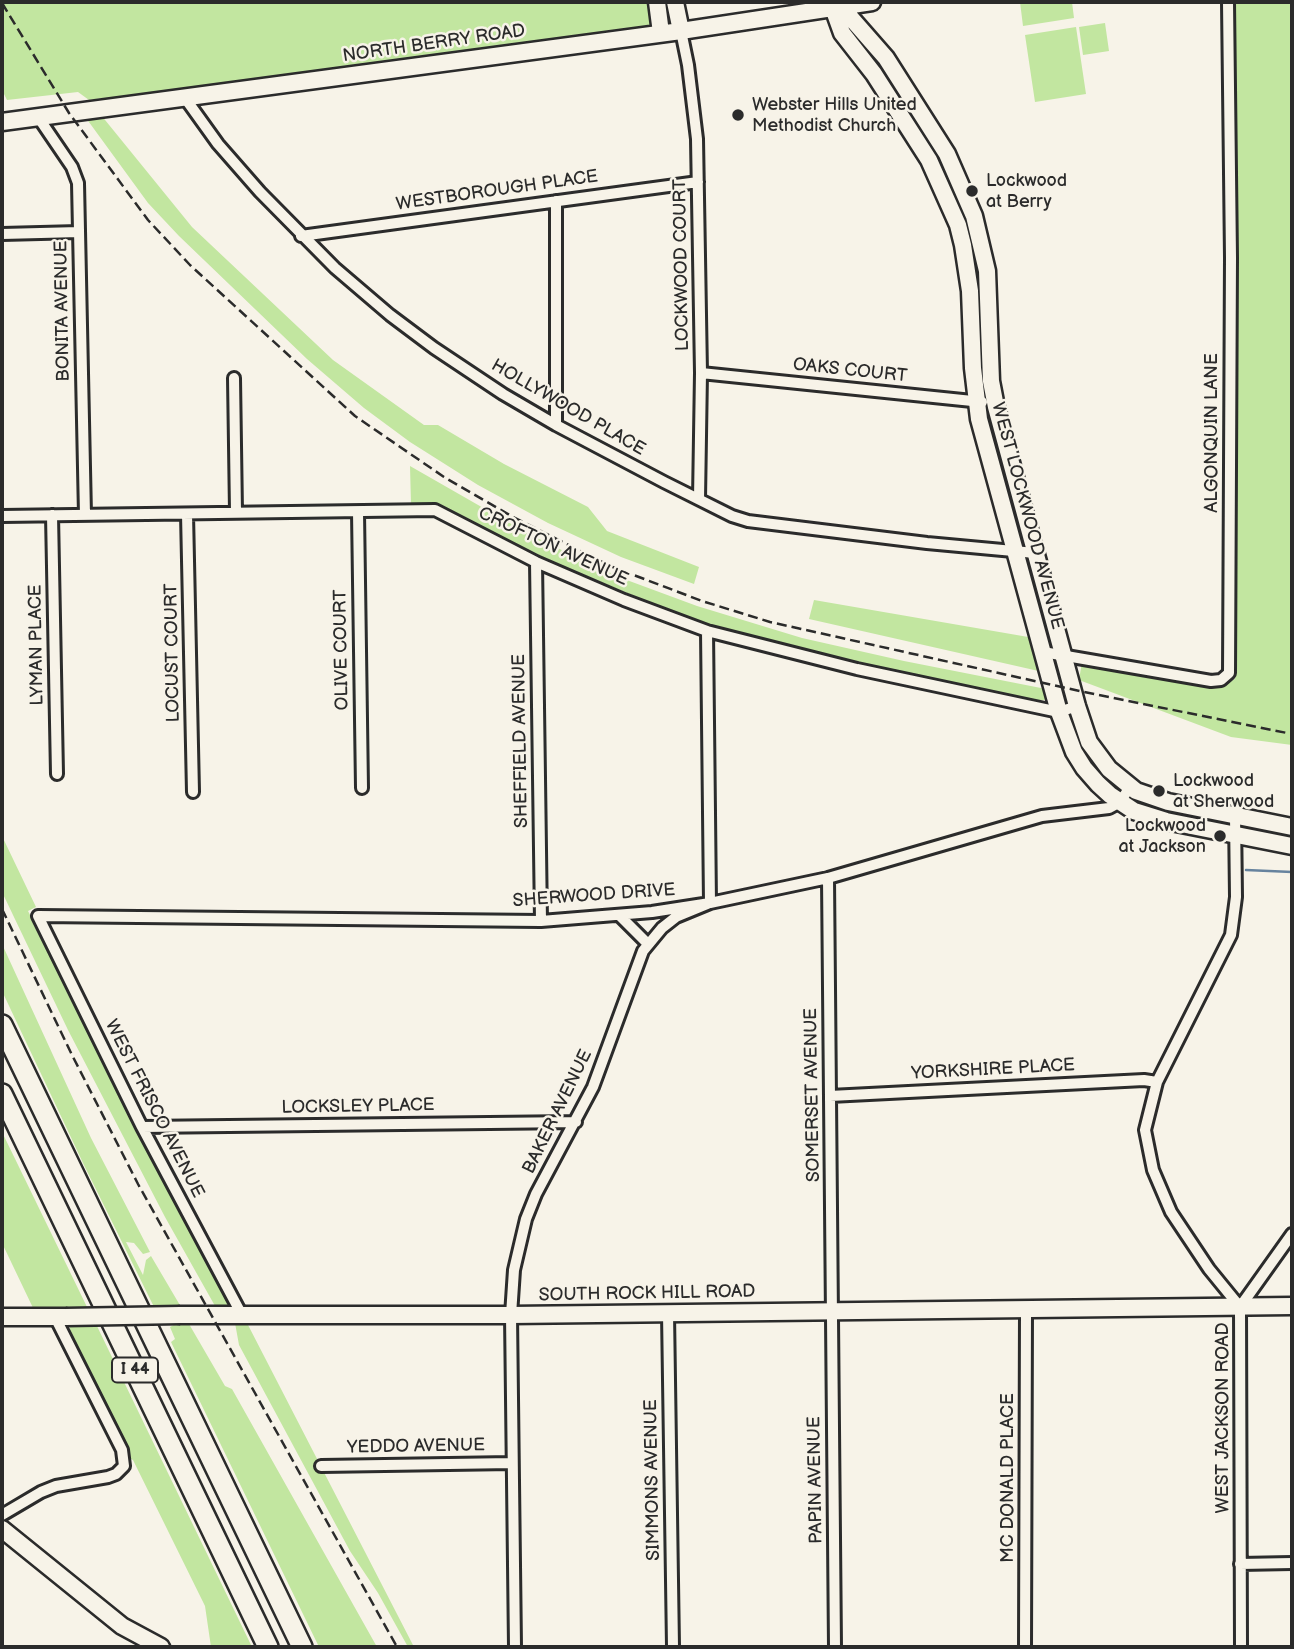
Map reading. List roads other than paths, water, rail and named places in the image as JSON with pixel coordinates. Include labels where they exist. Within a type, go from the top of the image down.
[{"type":"highway","name":"I 44","points":[[2,1025],[302,1647]]},
{"type":"highway","name":"I 44","points":[[2,1094],[268,1647]]},
{"type":"main road","points":[[657,2],[661,33]]},
{"type":"main road","points":[[675,2],[681,31]]},
{"type":"main road","name":"NORTH BERRY ROAD","points":[[2,122],[681,31],[872,2]]},
{"type":"main road","points":[[866,35],[869,13],[881,2]]},
{"type":"main road","name":"WEST LOCKWOOD AVENUE","points":[[833,8],[851,18],[886,58],[960,178],[974,215],[987,271],[995,400],[1086,735],[1098,755],[1115,775],[1130,787],[1168,802],[1292,827]]},
{"type":"main road","name":"WEST LOCKWOOD AVENUE","points":[[833,8],[842,33],[874,74],[929,160],[958,225],[967,263],[976,402],[1059,712],[1073,752],[1084,768],[1120,803],[1134,811],[1292,846]]},
{"type":"main road","points":[[895,107],[911,97]]},
{"type":"main road","points":[[942,187],[960,178]]},
{"type":"main road","name":"SOUTH ROCK HILL ROAD","points":[[2,1317],[1292,1307]]},
{"type":"main road","points":[[2,1529],[122,1626],[161,1647]]},
{"type":"street","name":"ALGONQUIN LANE","points":[[1043,652],[1211,681],[1221,680],[1229,673],[1231,258],[1228,2]]},
{"type":"street","name":"LOCKWOOD COURT","points":[[681,31],[696,125],[701,373],[699,499]]},
{"type":"street","name":"HOLLYWOOD PLACE","points":[[185,98],[218,144],[301,236],[390,315],[503,394],[556,425],[732,516],[764,525],[1035,553]]},
{"type":"street","name":"BONITA AVENUE","points":[[38,117],[75,174],[79,193],[85,515]]},
{"type":"street","name":"WESTBOROUGH PLACE","points":[[301,236],[698,182]]},
{"type":"street","points":[[556,201],[556,425]]},
{"type":"street","points":[[2,234],[79,232]]},
{"type":"street","name":"OAKS COURT","points":[[701,373],[976,402],[995,400]]},
{"type":"street","points":[[234,378],[236,513]]},
{"type":"street","name":"CROFTON AVENUE","points":[[2,516],[435,510],[536,562],[624,600],[707,631],[857,669],[1059,712]]},
{"type":"street","name":"OLIVE COURT","points":[[358,512],[362,788]]},
{"type":"street","name":"LOCUST COURT","points":[[187,514],[193,792]]},
{"type":"street","name":"LYMAN PLACE","points":[[52,515],[57,774]]},
{"type":"street","name":"SHEFFIELD AVENUE","points":[[536,562],[541,921]]},
{"type":"street","points":[[707,631],[710,903]]},
{"type":"street","points":[[1059,712],[1077,706]]},
{"type":"street","points":[[1120,803],[1130,787]]},
{"type":"street","name":"SHERWOOD DRIVE","points":[[38,916],[541,921],[619,915],[710,903],[828,878],[1042,816],[1099,811],[1120,803]]},
{"type":"street","name":"WEST JACKSON ROAD","points":[[1235,816],[1236,897],[1231,935],[1157,1082],[1145,1130],[1153,1170],[1171,1212],[1209,1269],[1240,1307],[1241,1647]]},
{"type":"street","name":"SOMERSET AVENUE","points":[[828,878],[832,1312]]},
{"type":"street","name":"BAKER AVENUE","points":[[515,1647],[511,1315],[514,1270],[526,1219],[536,1194],[576,1122],[605,1057],[647,943],[676,917],[710,903]]},
{"type":"street","points":[[619,915],[647,943]]},
{"type":"street","name":"WEST FRISCO AVENUE","points":[[38,916],[142,1127],[243,1317]]},
{"type":"street","name":"YORKSHIRE PLACE","points":[[830,1097],[1144,1080],[1157,1082]]},
{"type":"street","name":"LOCKSLEY PLACE","points":[[142,1127],[576,1122]]},
{"type":"street","points":[[1240,1307],[1292,1234]]},
{"type":"street","name":"MC DONALD PLACE","points":[[1026,1310],[1026,1647]]},
{"type":"street","name":"PAPIN AVENUE","points":[[832,1312],[835,1647]]},
{"type":"street","name":"SIMMONS AVENUE","points":[[668,1313],[673,1647]]},
{"type":"street","points":[[2,1515],[41,1492],[66,1484],[108,1477],[124,1466],[124,1457],[116,1437],[61,1317]]},
{"type":"street","name":"YEDDO AVENUE","points":[[321,1466],[512,1463]]},
{"type":"street","points":[[1240,1564],[1292,1563]]},
{"type":"waterway","points":[[1246,870],[1292,872]]},
{"type":"railway","points":[[2,3],[69,113],[148,220],[190,265],[355,416],[444,477],[513,517],[610,566],[702,601],[770,622],[1084,692],[1292,734]]},
{"type":"railway","points":[[2,909],[138,1184],[397,1647]]},
{"type":"place","name":"Webster Hills United Methodist Church","points":[[738,115]]},
{"type":"place","name":"Lockwood at Berry","points":[[972,191]]},
{"type":"place","name":"Lockwood at Sherwood","points":[[1159,791]]},
{"type":"place","name":"Lockwood at Jackson","points":[[1220,836]]}]
